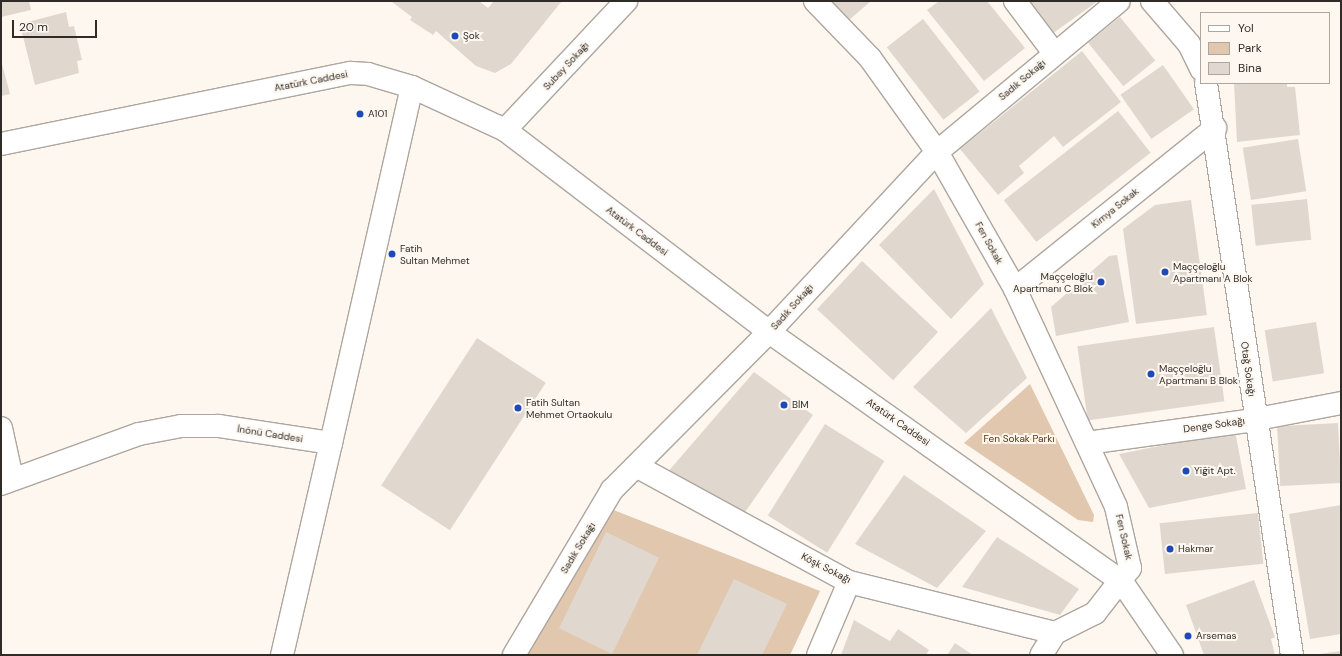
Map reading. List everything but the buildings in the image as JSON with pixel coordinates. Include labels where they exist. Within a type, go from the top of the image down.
[{"type":"street","name":"Subay Sokağı","points":[[505,130],[626,1]]},
{"type":"street","name":"Fen Sokak","points":[[815,1],[870,58],[937,152],[1015,289],[1116,507],[1127,544],[1130,568],[1122,582],[1095,613],[1055,633]]},
{"type":"street","points":[[1015,1],[1054,53]]},
{"type":"street","name":"Sadık Sokağı","points":[[514,655],[612,490],[638,467],[695,402],[769,332],[937,152],[1054,53],[1119,1]]},
{"type":"street","points":[[1152,1],[1189,44],[1200,67]]},
{"type":"street","name":"Atatürk Caddesi","points":[[1,144],[352,73],[368,74],[412,87],[505,130],[769,332],[1122,582],[1172,655]]},
{"type":"street","name":"Otağ Sokağı","points":[[1206,84],[1215,128],[1256,420],[1292,655]]},
{"type":"street","points":[[282,655],[412,87]]},
{"type":"street","name":"Kimya Sokak","points":[[1015,289],[1215,128]]},
{"type":"street","name":"Denge Sokağı","points":[[1087,443],[1256,420],[1341,403]]},
{"type":"street","name":"İnönü Caddesi","points":[[7,481],[139,434],[181,426],[219,426],[331,443]]},
{"type":"street","points":[[1,428],[7,481]]},
{"type":"street","name":"Köşk Sokağı","points":[[638,467],[849,582],[1055,633]]},
{"type":"street","points":[[818,655],[849,582]]},
{"type":"street","points":[[1041,655],[1055,633]]},
{"type":"green space","name":"Fen Sokak Parkı","points":[[1030,384],[1094,515],[1093,522],[1078,520],[964,443]]},
{"type":"green space","points":[[611,509],[820,591],[790,655],[527,655]]},
{"type":"place","name":"Şok","points":[[455,36]]},
{"type":"place","name":"A101","points":[[360,114]]},
{"type":"place","name":"Fati̇h Sultan Mehmet","points":[[392,254]]},
{"type":"place","name":"Maççeloğlu Apartmanı A Blok","points":[[1165,272]]},
{"type":"place","name":"Maççeloğlu Apartmanı C Blok","points":[[1101,282]]},
{"type":"place","name":"Maççeloğlu Apartmanı B Blok","points":[[1151,374]]},
{"type":"place","name":"BİM","points":[[784,405]]},
{"type":"place","name":"Fatih Sultan Mehmet Ortaokulu","points":[[518,408]]},
{"type":"place","name":"Yiğit Apt.","points":[[1186,471]]},
{"type":"place","name":"Hakmar","points":[[1170,549]]},
{"type":"place","name":"Arsemas","points":[[1188,636]]}]
